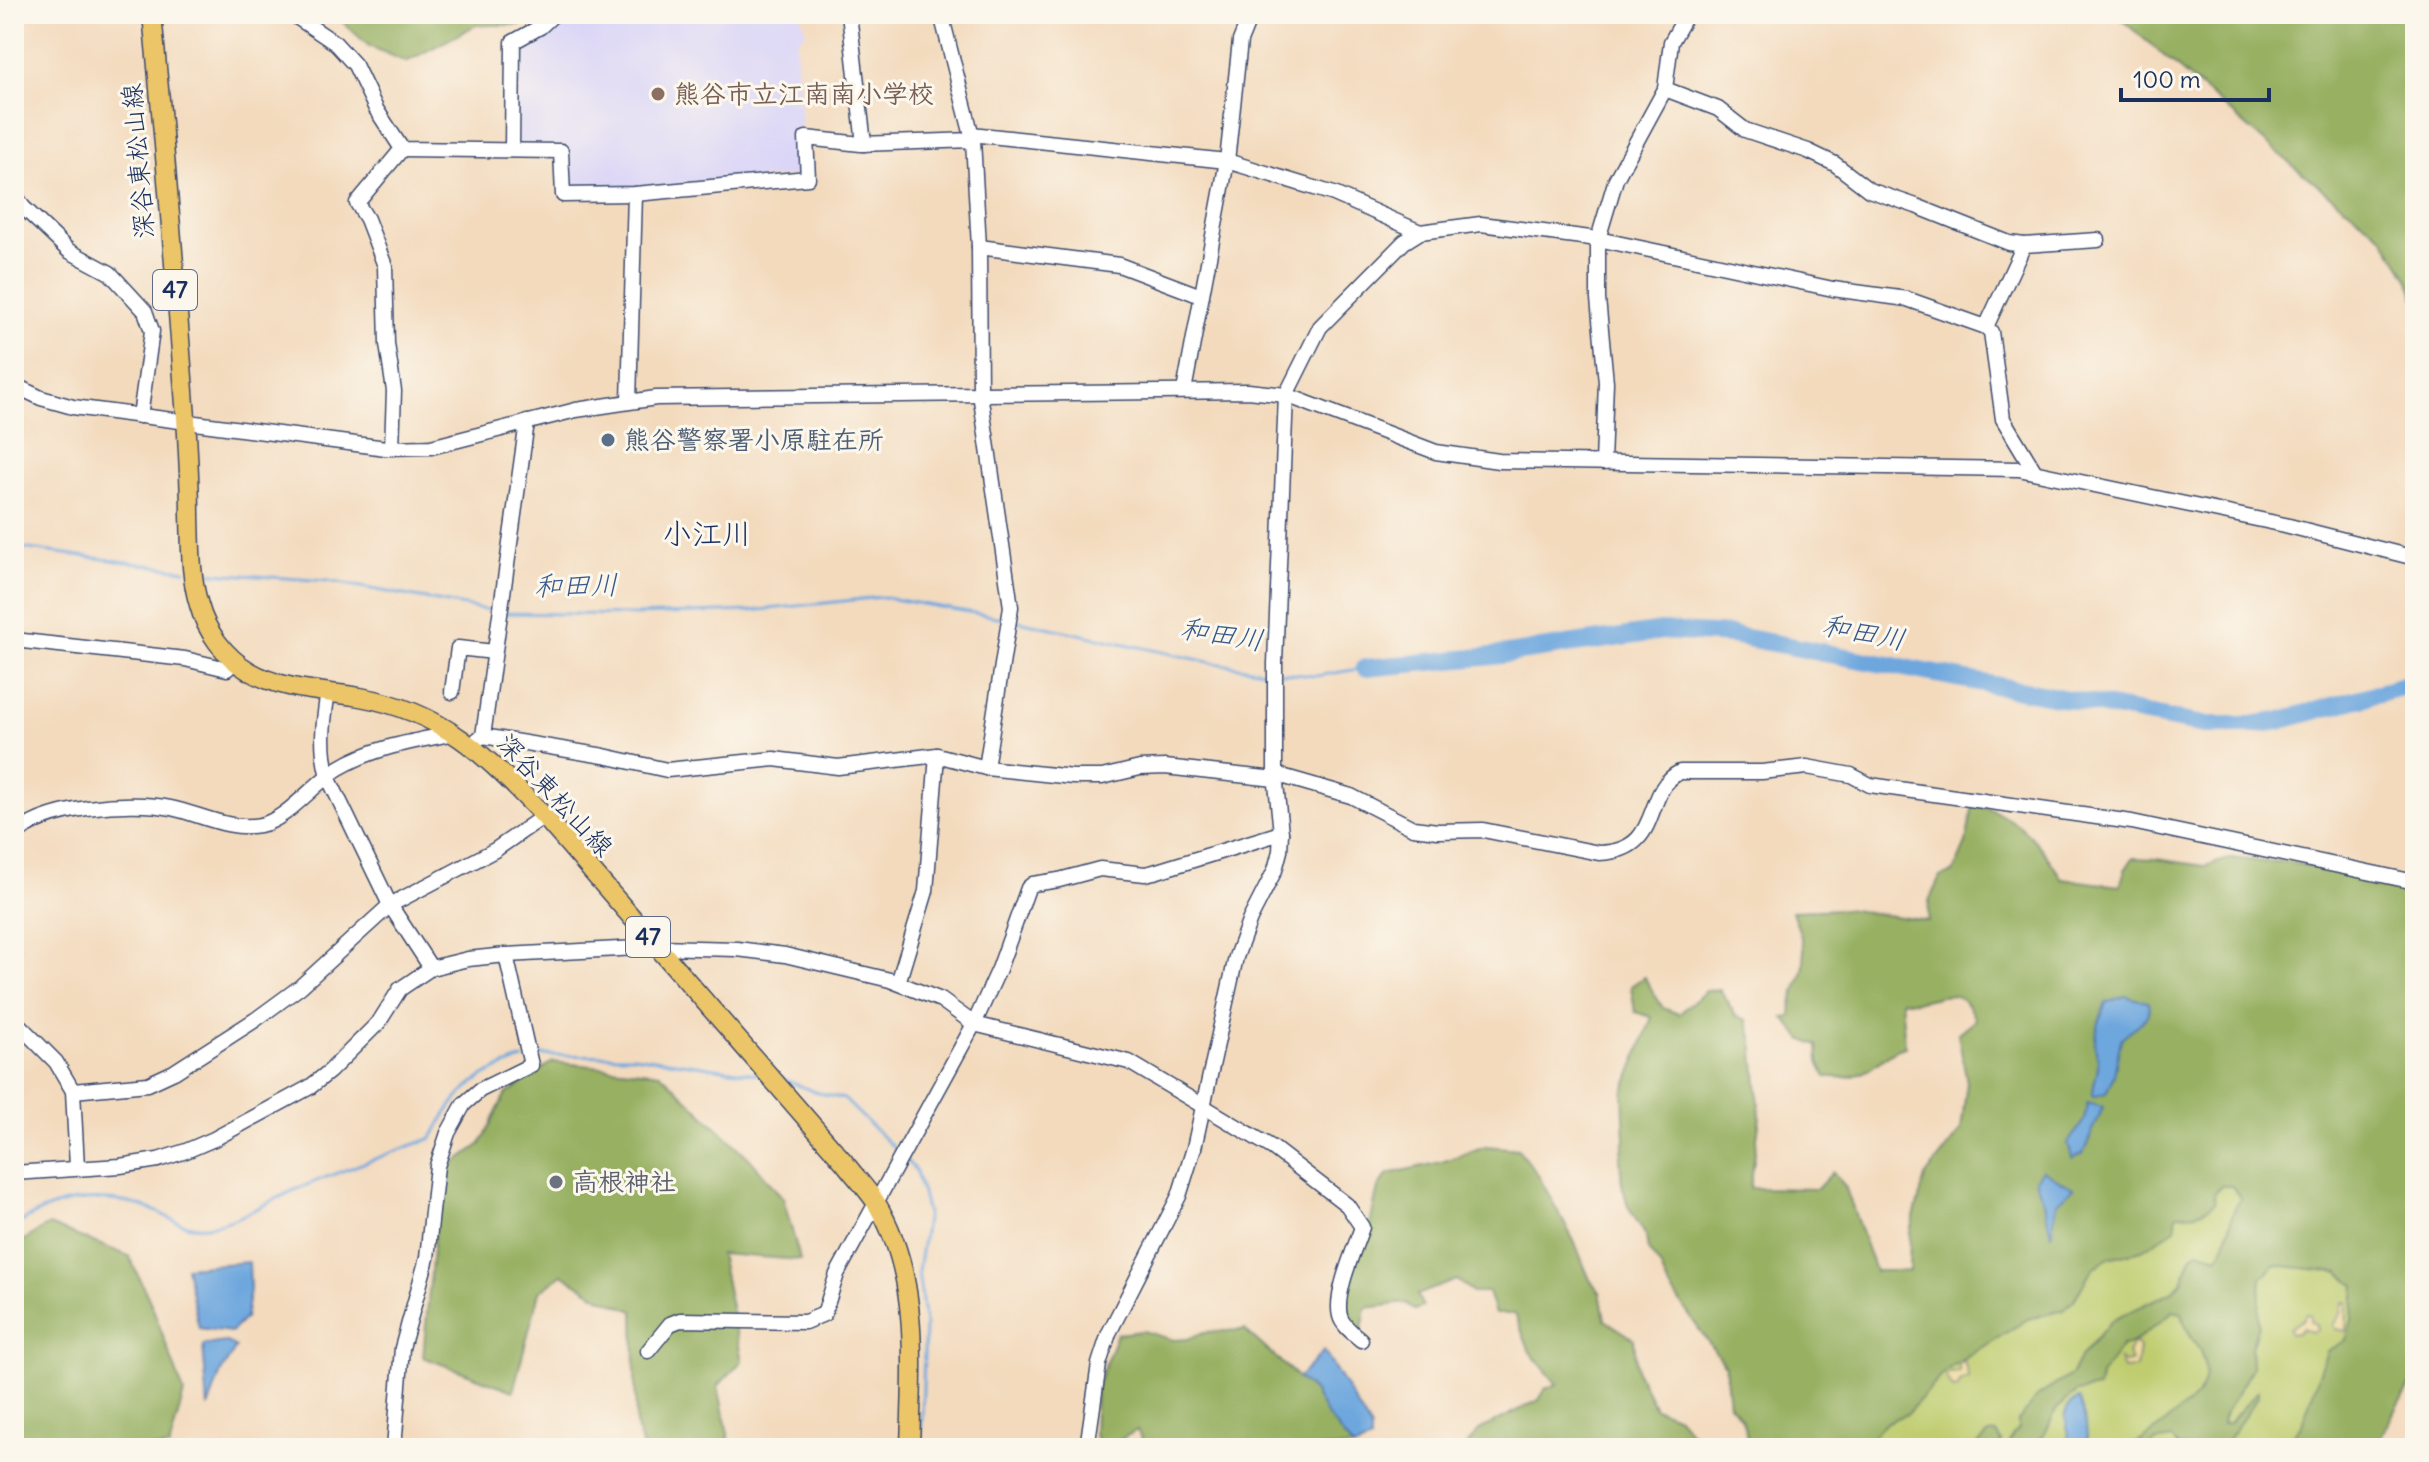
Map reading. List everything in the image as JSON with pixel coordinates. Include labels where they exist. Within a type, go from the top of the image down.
[{"type":"main road","name":"深谷東松山線","points":[[152,14],[186,422],[191,566],[194,586],[209,630],[235,661],[273,682],[386,702],[477,740],[844,1162],[875,1202],[898,1251],[908,1286],[911,1322],[910,1448]]},
{"type":"street","points":[[292,14],[335,43],[355,65],[376,109],[402,149]]},
{"type":"street","points":[[512,150],[513,42],[540,27],[554,14]]},
{"type":"street","points":[[849,14],[864,144]]},
{"type":"street","points":[[941,14],[972,137],[979,247],[980,393],[1009,593],[1009,619],[986,768]]},
{"type":"street","points":[[1184,391],[1227,161],[1240,41],[1251,14]]},
{"type":"street","points":[[1603,463],[1606,382],[1598,299],[1598,239],[1616,179],[1665,89],[1671,42],[1687,14]]},
{"type":"street","points":[[1665,89],[1718,109],[1745,130],[1821,158],[1869,190],[2009,243],[2024,245],[2098,240]]},
{"type":"street","points":[[402,149],[561,151],[563,195],[635,194],[808,178],[806,138],[864,144],[972,137],[1227,161],[1334,194],[1420,232]]},
{"type":"street","points":[[392,448],[394,391],[387,344],[385,266],[367,219],[357,203],[402,149]]},
{"type":"street","points":[[14,193],[23,207],[69,251],[110,273],[145,311],[152,331],[140,416]]},
{"type":"street","points":[[629,401],[635,194]]},
{"type":"street","points":[[1087,1448],[1099,1364],[1109,1333],[1179,1196],[1194,1148],[1236,957],[1250,919],[1275,870],[1280,851],[1275,776],[1275,663],[1286,395],[1320,327],[1404,242],[1420,232],[1481,224],[1598,239],[1833,289],[1907,299],[1986,327],[1991,332],[2003,419],[2035,472]]},
{"type":"street","points":[[1986,327],[2024,245]]},
{"type":"street","points":[[979,247],[1119,265],[1201,296]]},
{"type":"street","points":[[14,385],[41,398],[73,407],[392,448],[431,447],[527,422],[629,401],[713,396],[1248,391],[1286,395],[1436,452],[1499,461],[1982,467],[2035,472],[2285,525],[2415,558]]},
{"type":"street","points":[[527,422],[494,652],[477,740],[604,756],[667,770],[774,759],[838,767],[937,755],[986,768],[1048,775],[1102,777],[1140,768],[1165,767],[1275,776],[1351,796],[1413,828],[1483,830],[1599,853],[1618,852],[1634,843],[1646,829],[1669,777],[1680,772],[1820,768],[1851,775],[1870,785],[2132,822],[2415,882]]},
{"type":"street","points":[[14,640],[185,659],[227,669],[235,661]]},
{"type":"street","points":[[452,692],[458,648],[494,652]]},
{"type":"street","points":[[328,692],[322,733],[322,755],[328,777],[390,905],[431,968]]},
{"type":"street","points":[[14,837],[23,826],[69,811],[124,805],[172,808],[230,825],[261,825],[278,816],[338,768],[379,749],[455,733]]},
{"type":"street","points":[[898,983],[926,891],[937,755]]},
{"type":"street","points":[[73,1091],[148,1084],[174,1072],[300,987],[390,905],[495,850],[544,816]]},
{"type":"street","points":[[648,1351],[670,1324],[680,1320],[805,1322],[824,1314],[837,1274],[974,1024],[999,969],[1028,888],[1033,884],[1100,869],[1145,874],[1281,833]]},
{"type":"street","points":[[14,1173],[120,1166],[158,1160],[186,1151],[310,1087],[379,1022],[400,989],[431,968],[468,959],[506,955],[657,947],[765,952],[898,983],[941,1000],[974,1024],[1129,1062],[1273,1148],[1347,1205],[1362,1227],[1340,1296],[1340,1316],[1361,1340]]},
{"type":"street","points":[[394,1448],[402,1348],[427,1258],[437,1166],[448,1133],[464,1104],[480,1090],[531,1065],[506,955]]},
{"type":"street","points":[[14,1020],[56,1062],[73,1091],[77,1167]]},
{"type":"shaded area","name":"熊谷市立江南南小学校","points":[[562,14],[800,14],[806,31],[796,43],[804,175],[572,193],[567,187],[565,146],[520,146],[516,142],[518,45],[546,30]]},
{"type":"green space","points":[[334,14],[539,14],[520,25],[476,25],[406,62],[369,46]]},
{"type":"green space","points":[[2115,14],[2415,14],[2415,299],[2409,280],[2383,237],[2291,164]]},
{"type":"green space","points":[[1973,805],[2015,822],[2036,842],[2062,879],[2120,886],[2133,858],[2205,866],[2233,858],[2285,861],[2372,883],[2415,890],[2415,1376],[2374,1448],[2283,1448],[2302,1424],[2327,1351],[2346,1340],[2352,1320],[2355,1285],[2339,1272],[2274,1265],[2261,1278],[2258,1325],[2251,1348],[2252,1368],[2223,1417],[2222,1424],[2229,1423],[2258,1391],[2258,1397],[2222,1448],[2179,1448],[2172,1439],[2154,1442],[2149,1448],[2116,1448],[2134,1444],[2147,1436],[2186,1405],[2202,1387],[2205,1371],[2202,1355],[2186,1327],[2182,1313],[2173,1311],[2141,1337],[2122,1346],[2100,1376],[2098,1388],[2077,1392],[2065,1401],[2032,1448],[2007,1448],[2018,1429],[2018,1421],[2038,1396],[2072,1374],[2080,1358],[2111,1321],[2171,1292],[2182,1281],[2192,1255],[2198,1251],[2218,1257],[2226,1242],[2233,1211],[2241,1199],[2232,1186],[2221,1186],[2214,1194],[2215,1202],[2202,1212],[2177,1214],[2175,1229],[2142,1250],[2109,1258],[2093,1268],[2074,1300],[2063,1310],[2028,1319],[1948,1369],[1907,1414],[1887,1422],[1870,1439],[1866,1448],[1750,1448],[1742,1419],[1729,1404],[1725,1366],[1668,1285],[1660,1266],[1648,1250],[1646,1236],[1628,1206],[1622,1184],[1620,1159],[1625,1140],[1623,1094],[1652,1017],[1635,1012],[1631,986],[1644,977],[1663,1008],[1679,1014],[1706,991],[1720,990],[1736,1016],[1747,1020],[1753,1041],[1760,1116],[1750,1188],[1817,1189],[1833,1172],[1845,1186],[1875,1271],[1909,1271],[1910,1232],[1925,1177],[1961,1130],[1967,1082],[1958,1034],[1975,1020],[1968,1006],[1952,996],[1901,1000],[1905,1047],[1860,1074],[1826,1077],[1819,1062],[1818,1045],[1803,1040],[1784,1018],[1791,1017],[1804,966],[1802,942],[1792,911],[1845,909],[1928,921],[1929,901],[1940,877],[1953,873],[1966,843]]},
{"type":"green space","points":[[552,1062],[660,1073],[750,1159],[783,1198],[800,1260],[720,1254],[742,1361],[718,1386],[731,1448],[643,1448],[636,1427],[634,1311],[601,1298],[562,1274],[539,1292],[513,1391],[423,1357],[440,1173],[481,1144],[505,1095]]},
{"type":"green space","points":[[1485,1146],[1518,1149],[1538,1175],[1574,1241],[1590,1280],[1600,1292],[1605,1320],[1634,1339],[1637,1372],[1655,1408],[1678,1417],[1704,1448],[1465,1448],[1479,1430],[1539,1400],[1545,1389],[1557,1384],[1530,1352],[1515,1314],[1495,1314],[1488,1292],[1473,1292],[1456,1280],[1417,1295],[1423,1307],[1414,1310],[1406,1303],[1366,1308],[1362,1329],[1358,1331],[1350,1325],[1344,1268],[1370,1224],[1378,1188],[1388,1174],[1442,1162]]},
{"type":"green space","points":[[2225,1171],[2359,1257],[2415,1376],[2374,1448],[1852,1448],[2076,1261]]},
{"type":"green space","points":[[49,1225],[129,1256],[152,1306],[184,1393],[169,1448],[14,1448],[14,1246]]},
{"type":"green space","points":[[1245,1330],[1313,1391],[1326,1414],[1353,1448],[1141,1448],[1143,1442],[1137,1430],[1102,1446],[1094,1435],[1096,1388],[1117,1334],[1143,1331],[1174,1340],[1188,1339],[1204,1332]]},
{"type":"green space","points":[[1996,1433],[2001,1442],[2000,1448],[1974,1448],[1989,1434]]},
{"type":"sand","points":[[2343,1302],[2347,1302],[2346,1331],[2335,1329],[2333,1325],[2341,1313]]},
{"type":"sand","points":[[2306,1314],[2310,1315],[2310,1321],[2317,1330],[2311,1332],[2303,1328],[2298,1333],[2290,1334],[2289,1328]]},
{"type":"sand","points":[[2136,1343],[2139,1348],[2136,1368],[2123,1369],[2119,1360],[2131,1362],[2128,1352]]},
{"type":"sand","points":[[1964,1361],[1969,1378],[1961,1380],[1958,1388],[1953,1389],[1946,1376],[1959,1372],[1959,1364]]},
{"type":"water","points":[[2125,996],[2148,1002],[2149,1009],[2145,1019],[2121,1039],[2114,1075],[2106,1093],[2093,1097],[2098,1063],[2095,1040],[2099,1022],[2106,1003]]},
{"type":"water","points":[[2087,1103],[2103,1107],[2083,1154],[2072,1158],[2068,1143],[2084,1120]]},
{"type":"water","points":[[2042,1170],[2073,1188],[2057,1203],[2051,1235],[2044,1202],[2035,1180]]},
{"type":"water","points":[[249,1262],[250,1290],[245,1318],[231,1332],[199,1328],[186,1267]]},
{"type":"water","points":[[226,1342],[236,1347],[221,1372],[208,1408],[203,1345]]},
{"type":"water","points":[[1324,1351],[1371,1429],[1371,1441],[1353,1448],[1326,1414],[1313,1391],[1298,1378]]},
{"type":"water","points":[[2079,1399],[2088,1448],[2070,1448],[2067,1408]]},
{"type":"waterway","name":"和田川","points":[[14,547],[185,570]]},
{"type":"waterway","name":"和田川","points":[[200,572],[328,581],[497,612]]},
{"type":"waterway","name":"和田川","points":[[505,613],[634,615],[750,611],[882,597],[1003,618]]},
{"type":"waterway","name":"和田川","points":[[1014,620],[1269,672]]},
{"type":"waterway","name":"和田川","points":[[1365,668],[1493,656],[1662,631],[1731,635],[2204,725],[2251,725],[2278,721],[2415,683]]},
{"type":"waterway","name":"和田川","points":[[1281,673],[1316,676],[1365,668]]},
{"type":"waterway","points":[[535,1055],[634,1056],[758,1074]]},
{"type":"waterway","points":[[14,1227],[46,1209],[81,1200],[135,1204],[192,1226],[232,1220],[312,1183],[432,1138],[449,1108],[468,1087],[492,1072],[524,1059]]},
{"type":"waterway","points":[[781,1078],[815,1092],[844,1099],[897,1151]]},
{"type":"waterway","points":[[905,1159],[916,1171],[927,1213],[918,1271],[925,1324],[921,1448]]},
{"type":"place","name":"熊谷市立江南南小学校","points":[[658,94]]},
{"type":"place","name":"熊谷警察署小原駐在所","points":[[608,440]]},
{"type":"place","name":"高根神社","points":[[556,1182]]},
{"type":"district","name":"小江川","points":[[707,534]]}]
